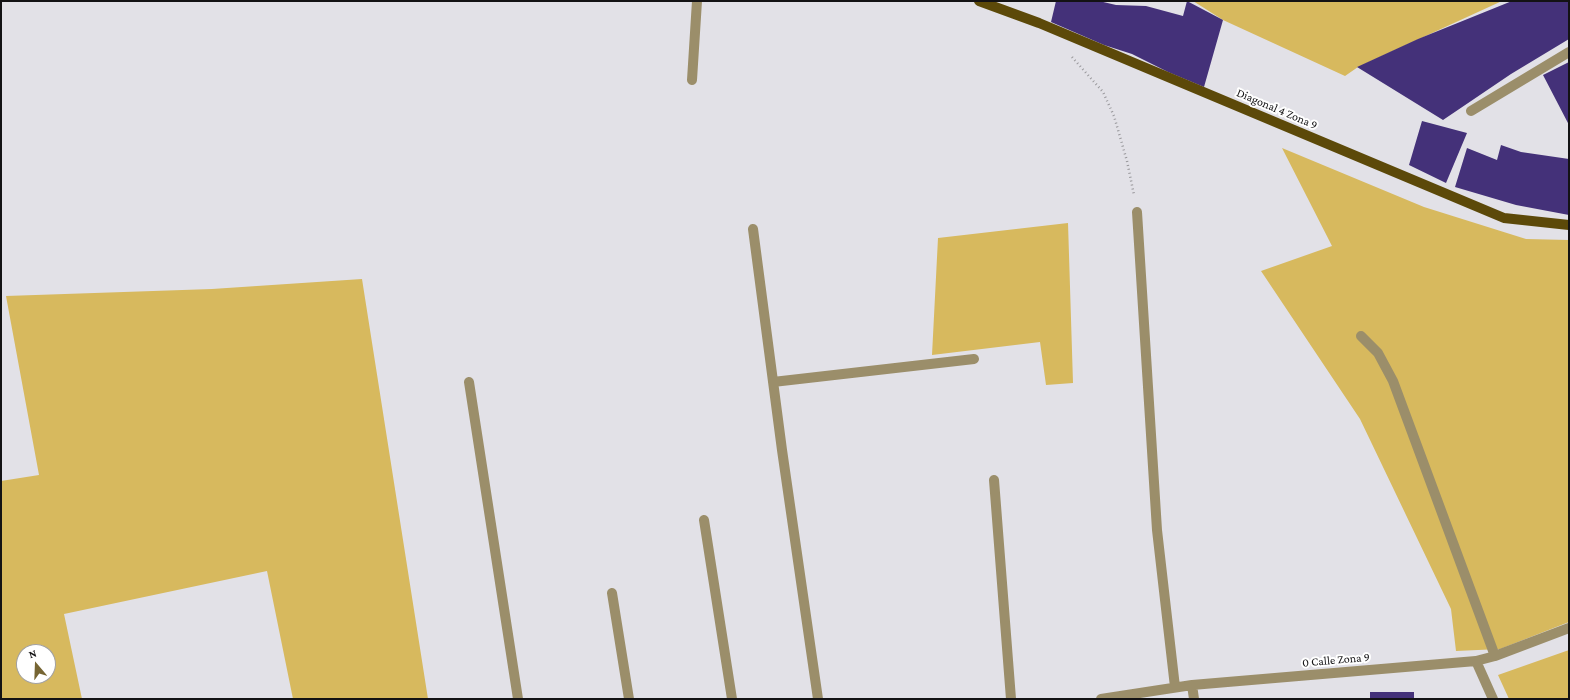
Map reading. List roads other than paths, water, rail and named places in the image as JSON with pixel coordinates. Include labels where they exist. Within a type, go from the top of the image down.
[{"type":"main road","name":"Diagonal 4 Zona 9","points":[[979,1],[1039,23],[1504,218],[1569,225]]},
{"type":"street","points":[[692,80],[697,1]]},
{"type":"street","points":[[1471,111],[1569,52]]},
{"type":"street","points":[[1137,212],[1157,530],[1174,687]]},
{"type":"street","points":[[753,229],[818,699]]},
{"type":"street","points":[[1361,336],[1378,353],[1393,381],[1494,656]]},
{"type":"street","points":[[773,382],[974,359]]},
{"type":"street","points":[[468,382],[518,699]]},
{"type":"street","points":[[994,480],[1011,699]]},
{"type":"street","points":[[704,520],[732,699]]},
{"type":"street","points":[[612,593],[629,699]]},
{"type":"street","name":"0 Calle Zona 9","points":[[1101,699],[1192,685],[1476,661],[1494,656],[1569,628]]},
{"type":"street","points":[[1476,661],[1493,699]]},
{"type":"street","points":[[1192,685],[1194,699]]}]
